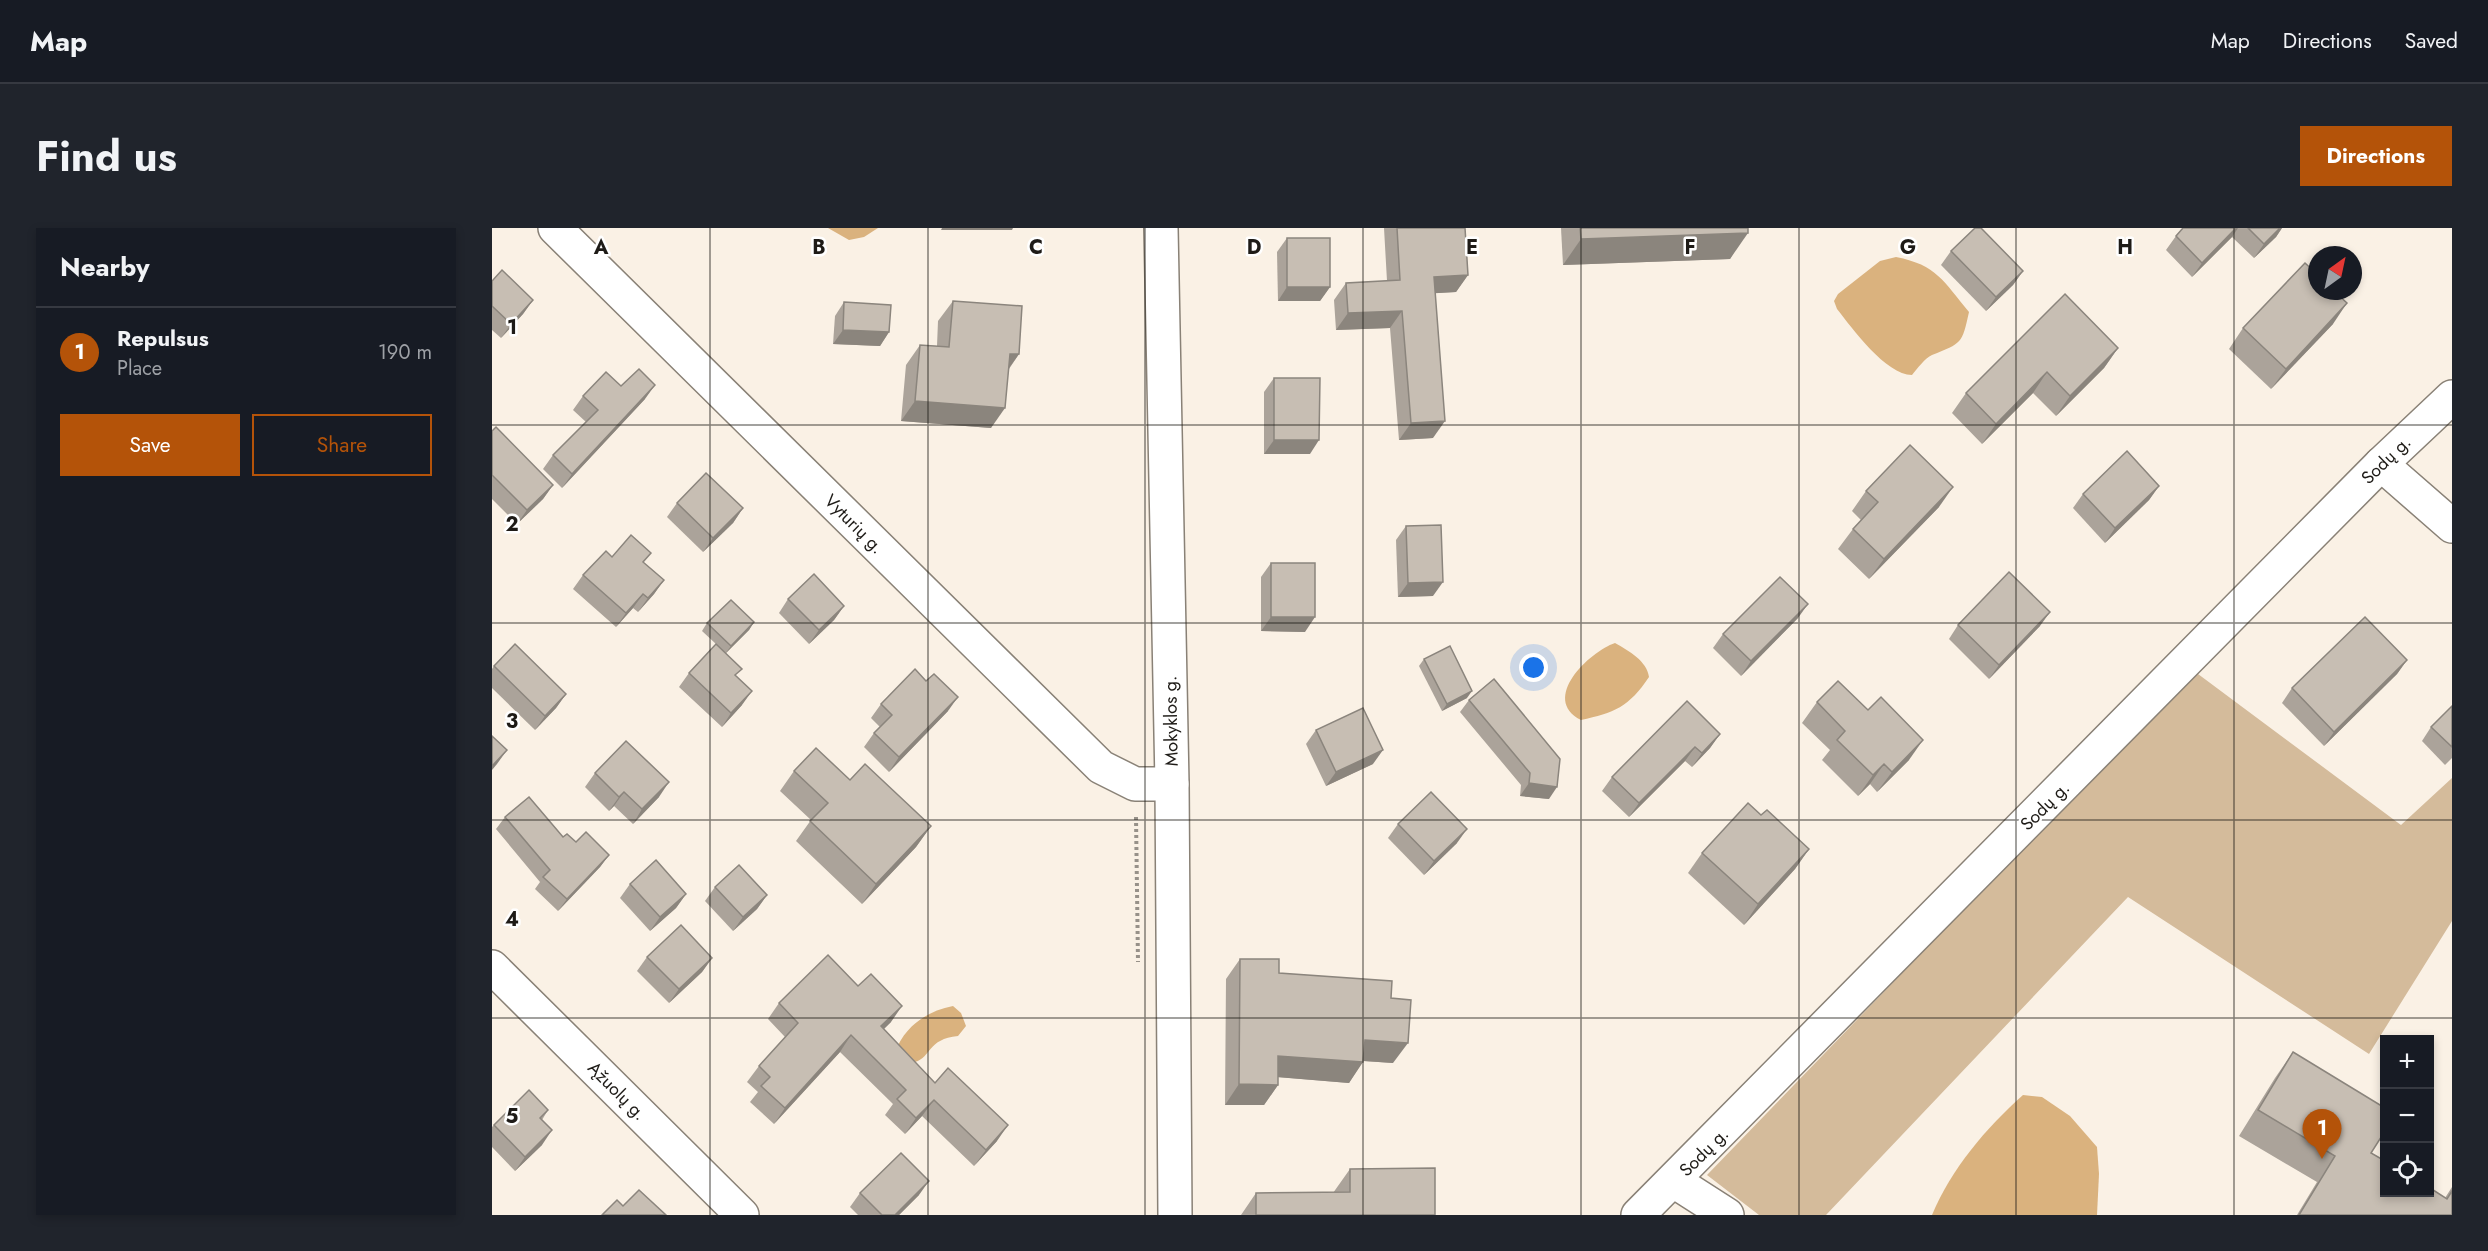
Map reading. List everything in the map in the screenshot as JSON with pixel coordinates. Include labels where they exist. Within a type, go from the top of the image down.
[{"type":"street","name":"Vyturių g.","points":[[555,228],[1101,767],[1136,784],[1172,784]]},
{"type":"street","name":"Mokyklos g.","points":[[1161,228],[1172,784],[1175,1215]]},
{"type":"street","name":"Sodų g.","points":[[1638,1215],[2381,464],[2452,397]]},
{"type":"street","points":[[2381,464],[2452,526]]},
{"type":"street","name":"Ąžuolų g.","points":[[492,967],[742,1215]]},
{"type":"street","points":[[1674,1181],[1727,1215]]},
{"type":"shaded area","points":[[828,228],[878,228],[864,237],[849,240]]},
{"type":"shaded area","points":[[1896,257],[1910,260],[1938,276],[1969,312],[1959,341],[1929,356],[1912,375],[1891,367],[1870,349],[1837,309],[1834,301],[1838,294],[1880,261]]},
{"type":"shaded area","points":[[1615,643],[1641,661],[1649,677],[1635,695],[1620,707],[1603,715],[1581,720],[1570,711],[1565,700],[1567,689],[1582,666],[1604,648]]},
{"type":"shaded area","points":[[2194,671],[2401,825],[2452,778],[2452,921],[2369,1054],[2128,897],[1826,1215],[1759,1215],[1707,1175]]},
{"type":"shaded area","points":[[953,1006],[961,1013],[966,1026],[958,1036],[935,1044],[925,1056],[915,1062],[895,1052],[899,1043],[918,1021],[943,1008]]},
{"type":"shaded area","points":[[2023,1095],[2042,1097],[2070,1116],[2097,1147],[2099,1174],[2097,1215],[1932,1215],[1949,1181],[1971,1150]]},
{"type":"building","points":[[1397,228],[1465,228],[1468,275],[1434,277],[1445,421],[1411,423],[1402,311],[1348,313],[1346,283],[1400,280]]},
{"type":"building","points":[[1580,228],[1748,228],[1748,233],[1581,239]]},
{"type":"building","points":[[1975,228],[1981,228],[2023,271],[1996,297],[1951,251]]},
{"type":"building","points":[[2183,228],[2236,228],[2202,263],[2176,236]]},
{"type":"building","points":[[2248,228],[2280,228],[2264,244]]},
{"type":"building","points":[[1287,238],[1330,238],[1330,287],[1287,287]]},
{"type":"building","points":[[2305,263],[2308,266],[2308,300],[2344,300],[2347,303],[2286,369],[2243,328]]},
{"type":"building","points":[[502,270],[533,300],[511,324],[492,306],[492,281]]},
{"type":"building","points":[[2065,294],[2118,348],[2070,396],[2047,372],[1996,424],[1966,393]]},
{"type":"building","points":[[953,301],[1022,306],[1019,354],[1010,354],[1005,408],[915,401],[920,345],[949,347]]},
{"type":"building","points":[[844,302],[891,305],[889,332],[843,330]]},
{"type":"building","points":[[639,369],[655,385],[572,474],[553,455],[598,410],[583,396],[606,372],[621,386]]},
{"type":"building","points":[[1274,378],[1320,378],[1319,440],[1274,440]]},
{"type":"building","points":[[496,427],[553,485],[527,510],[492,475],[492,431]]},
{"type":"building","points":[[1910,445],[1953,487],[1884,559],[1853,529],[1878,502],[1866,491]]},
{"type":"building","points":[[2127,451],[2159,486],[2115,528],[2083,494]]},
{"type":"building","points":[[706,473],[743,508],[713,538],[677,503]]},
{"type":"building","points":[[1441,525],[1443,582],[1408,583],[1406,526]]},
{"type":"building","points":[[631,535],[651,553],[643,562],[664,580],[648,598],[643,594],[626,613],[583,575],[606,551],[612,557]]},
{"type":"building","points":[[1271,563],[1315,563],[1315,617],[1271,617]]},
{"type":"building","points":[[2009,572],[2050,612],[1999,665],[1958,625]]},
{"type":"building","points":[[814,574],[844,606],[819,630],[788,599]]},
{"type":"building","points":[[1780,577],[1808,604],[1751,661],[1723,634]]},
{"type":"building","points":[[731,600],[754,622],[731,646],[707,623]]},
{"type":"building","points":[[2365,617],[2407,660],[2334,732],[2292,688]]},
{"type":"building","points":[[515,644],[566,694],[545,716],[494,666]]},
{"type":"building","points":[[716,644],[742,669],[735,675],[752,691],[731,713],[689,673]]},
{"type":"building","points":[[1450,646],[1472,691],[1447,704],[1424,659]]},
{"type":"building","points":[[915,669],[926,681],[934,674],[958,697],[899,757],[874,733],[892,715],[881,704]]},
{"type":"building","points":[[1494,679],[1560,759],[1557,787],[1529,783],[1530,773],[1469,700]]},
{"type":"building","points":[[1838,681],[1868,710],[1881,697],[1923,740],[1892,772],[1884,764],[1873,775],[1837,740],[1845,731],[1817,702]]},
{"type":"building","points":[[1687,701],[1720,734],[1702,753],[1695,747],[1639,803],[1612,777]]},
{"type":"building","points":[[2452,706],[2452,747],[2431,727]]},
{"type":"building","points":[[1363,708],[1383,750],[1336,772],[1316,730]]},
{"type":"building","points":[[492,736],[507,750],[492,766]]},
{"type":"building","points":[[626,741],[669,782],[642,809],[624,792],[619,797],[595,773]]},
{"type":"building","points":[[816,748],[850,780],[865,764],[931,826],[876,884],[810,821],[828,803],[794,771]]},
{"type":"building","points":[[1431,792],[1467,829],[1434,861],[1398,824]]},
{"type":"building","points":[[529,797],[563,837],[567,834],[576,842],[586,832],[609,855],[567,899],[543,877],[550,870],[505,817]]},
{"type":"building","points":[[1748,803],[1761,815],[1767,810],[1809,849],[1758,904],[1702,853]]},
{"type":"building","points":[[656,860],[686,894],[660,917],[630,884]]},
{"type":"building","points":[[739,865],[767,895],[743,917],[715,887]]},
{"type":"building","points":[[681,925],[712,958],[679,989],[647,957]]},
{"type":"building","points":[[828,955],[858,986],[871,974],[902,1006],[881,1026],[935,1083],[948,1068],[1008,1125],[986,1150],[934,1100],[916,1118],[897,1099],[906,1090],[851,1035],[785,1108],[761,1086],[770,1077],[759,1066],[798,1023],[779,1003]]},
{"type":"building","points":[[1240,959],[1279,959],[1279,973],[1392,981],[1391,998],[1411,1000],[1408,1043],[1365,1040],[1363,1062],[1278,1056],[1278,1085],[1239,1084]]},
{"type":"building","points":[[2293,1052],[2380,1105],[2380,1139],[2371,1153],[2380,1158],[2380,1197],[2434,1197],[2434,1191],[2447,1199],[2452,1191],[2452,1215],[2299,1215],[2335,1156],[2258,1110]]},
{"type":"building","points":[[529,1090],[548,1110],[540,1118],[552,1130],[525,1157],[494,1125]]},
{"type":"building","points":[[901,1153],[929,1181],[895,1215],[882,1215],[860,1193]]},
{"type":"building","points":[[1435,1168],[1435,1215],[1256,1215],[1256,1193],[1350,1192],[1350,1169]]},
{"type":"building","points":[[639,1190],[666,1215],[602,1215],[617,1200],[623,1206]]},
{"type":"place","name":"Repulsus","points":[[2322,1159]]}]
